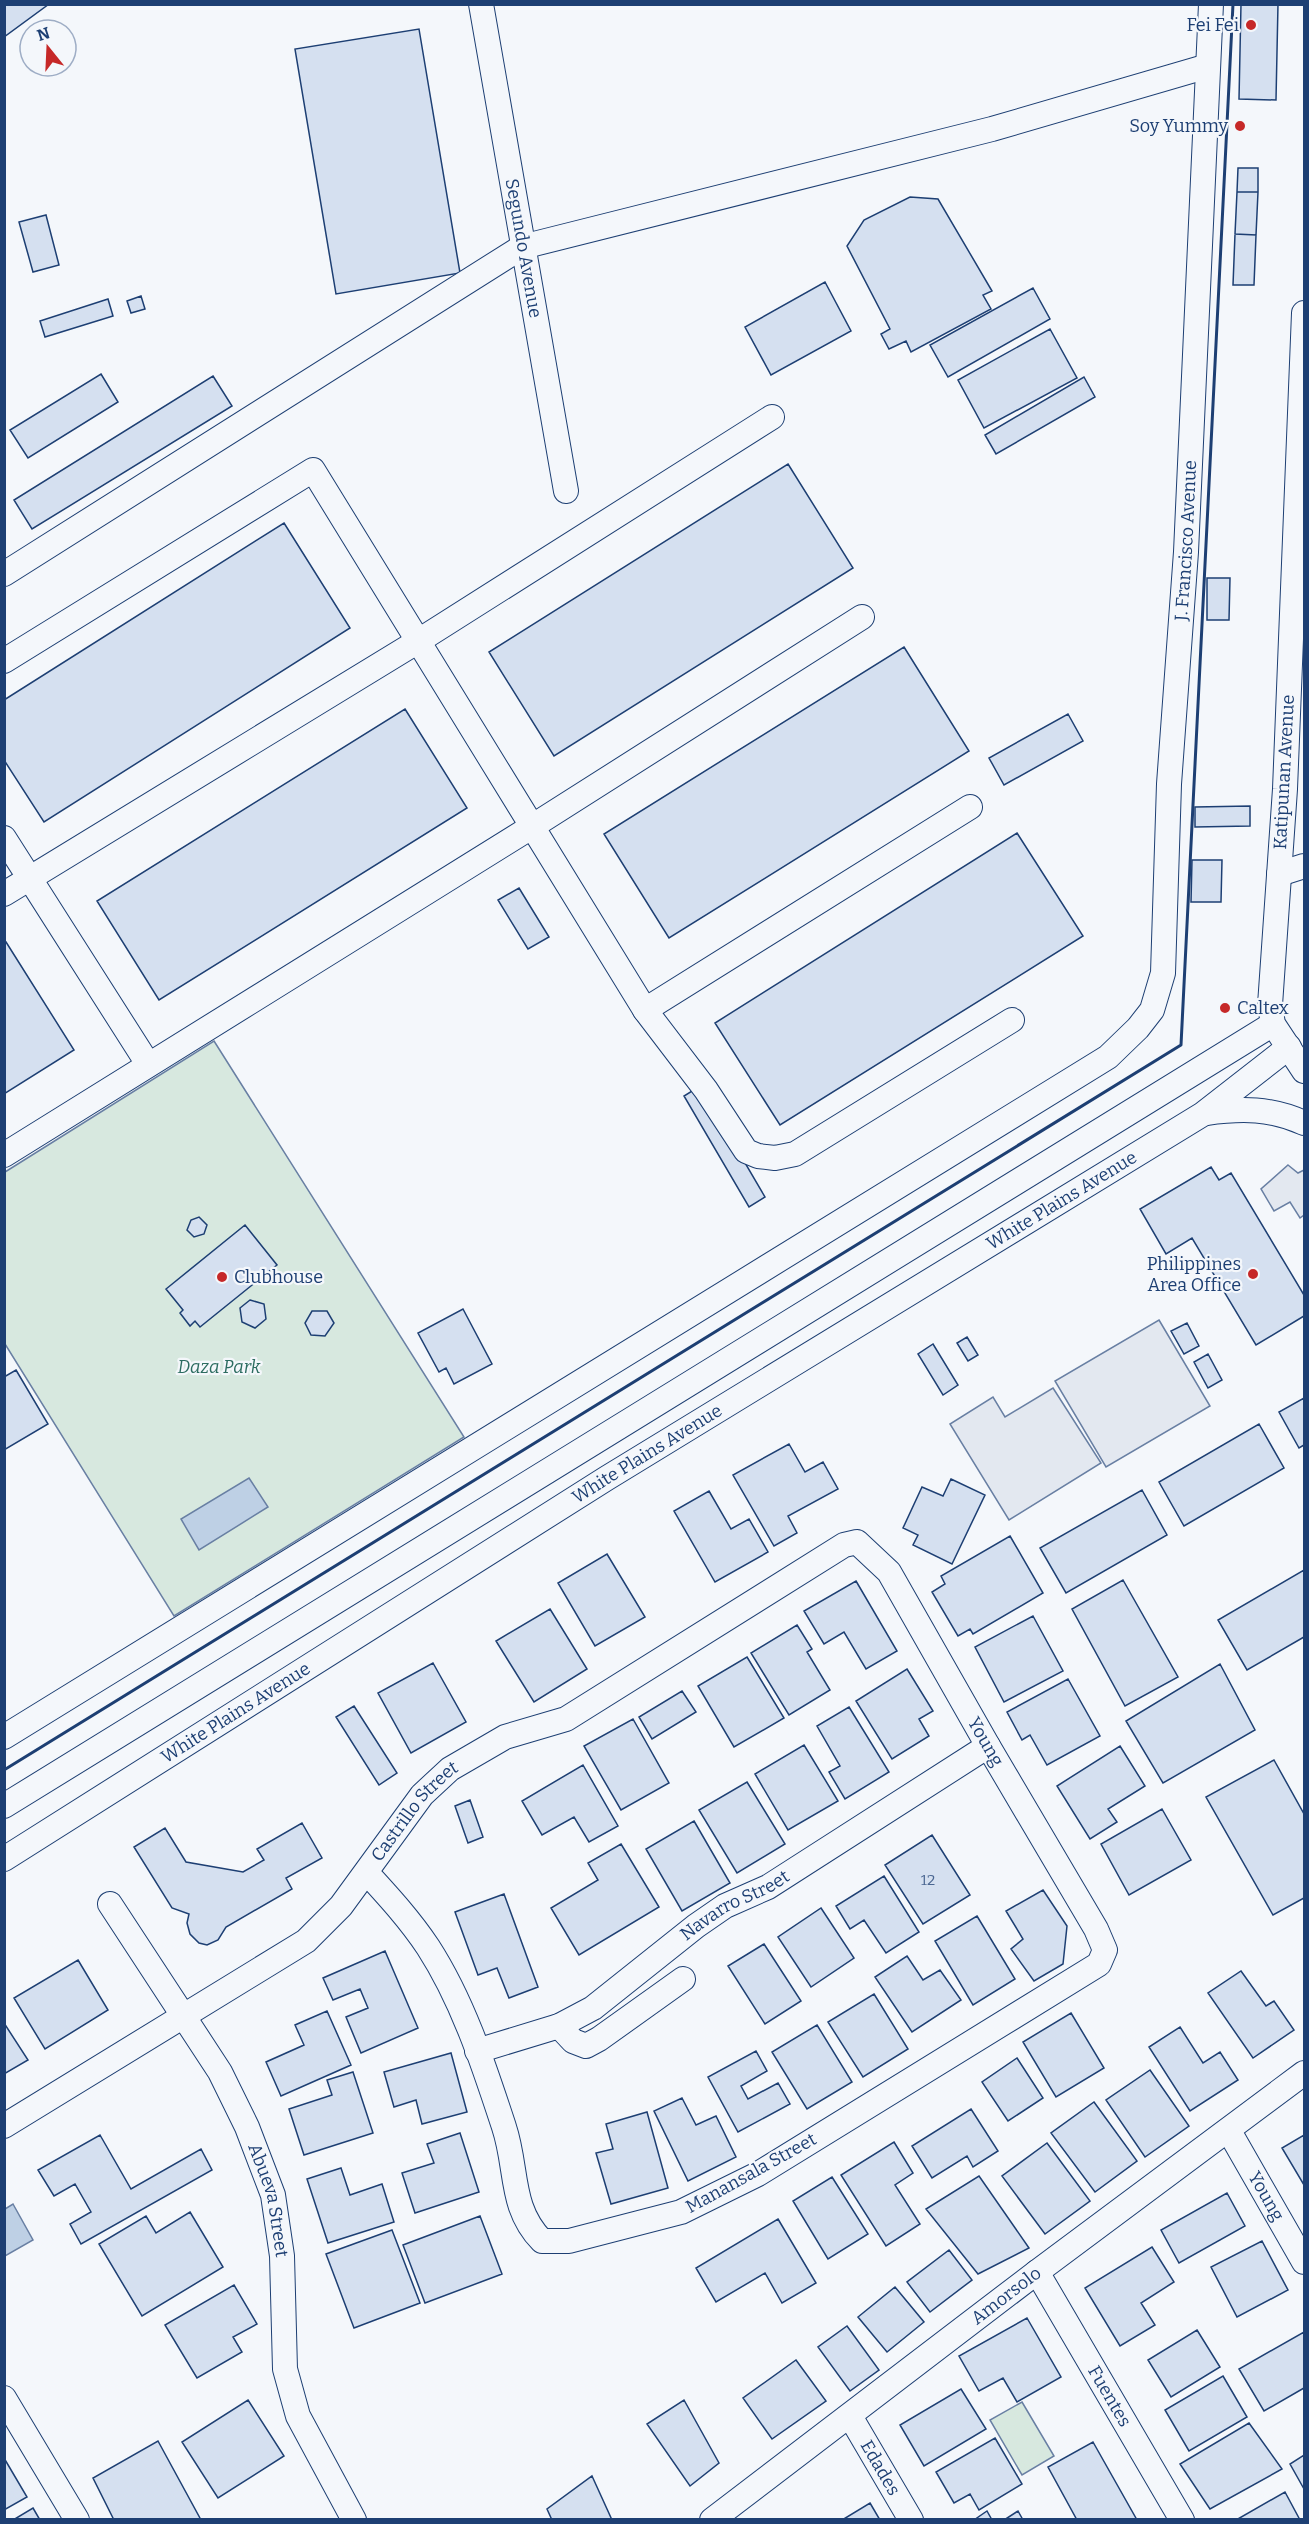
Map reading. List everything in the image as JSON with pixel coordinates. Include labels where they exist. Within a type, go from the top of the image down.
[{"type":"street","name":"Segundo Avenue","points":[[481,4],[566,491]]},
{"type":"street","name":"J. Francisco Avenue","points":[[4,1737],[1108,1057],[1138,1028],[1152,1010],[1163,973],[1169,784],[1186,552],[1211,4]]},
{"type":"street","points":[[4,574],[522,247],[992,129],[1208,66]]},
{"type":"street","name":"Katipunan Avenue","points":[[1305,313],[1279,874],[1270,1005],[1273,1024],[1305,1071]]},
{"type":"street","points":[[4,894],[420,640],[772,417]]},
{"type":"street","points":[[4,661],[313,470],[420,640],[645,1010],[706,1090],[746,1151],[758,1156],[775,1158],[795,1154],[1012,1020]]},
{"type":"street","points":[[4,1155],[533,826],[862,617]]},
{"type":"street","points":[[645,1010],[970,807]]},
{"type":"street","points":[[4,838],[148,1064]]},
{"type":"street","points":[[1279,874],[1305,866]]},
{"type":"street","name":"White Plains Avenue","points":[[4,1806],[1273,1024]]},
{"type":"street","name":"White Plains Avenue","points":[[4,1859],[607,1478],[1203,1114],[1288,1047]]},
{"type":"street","points":[[1203,1114],[1236,1108],[1260,1109],[1284,1114],[1305,1123]]},
{"type":"street","points":[[587,1446],[607,1478]]},
{"type":"street","name":"Young","points":[[857,1542],[872,1553],[889,1572],[1096,1929],[1105,1950]]},
{"type":"street","name":"Castrillo Street","points":[[4,2126],[306,1941],[341,1906],[422,1795],[450,1769],[505,1737],[566,1719],[843,1545],[857,1542]]},
{"type":"street","name":"Navarro Street","points":[[477,2051],[559,2026],[593,2008],[696,1926],[725,1906],[768,1887],[988,1746]]},
{"type":"street","name":"Manansala Street","points":[[367,1873],[397,1905],[429,1948],[455,1998],[505,2130],[519,2205],[530,2228],[542,2241],[568,2241],[681,2212],[758,2174],[1099,1964],[1105,1950]]},
{"type":"street","name":"Abueva Street","points":[[110,1905],[220,2072],[247,2127],[273,2195],[282,2256],[285,2369],[298,2416],[354,2520]]},
{"type":"street","points":[[559,2026],[573,2041],[586,2046],[683,1979]]},
{"type":"street","name":"Amorsolo","points":[[712,2520],[1037,2272],[1305,2073]]},
{"type":"street","name":"Young","points":[[1229,2131],[1305,2262]]},
{"type":"street","name":"Fuentes","points":[[1037,2272],[1182,2520]]},
{"type":"street","points":[[4,2398],[76,2520]]},
{"type":"street","name":"Edades","points":[[850,2416],[911,2520]]},
{"type":"green space","name":"Daza Park","points":[[214,1041],[464,1437],[174,1616],[5,1344],[5,1172]]},
{"type":"green space","points":[[1022,2402],[1054,2456],[1022,2475],[990,2420]]},
{"type":"shaded area","points":[[1288,1165],[1298,1173],[1304,1170],[1304,1215],[1300,1218],[1290,1202],[1274,1211],[1261,1189]]},
{"type":"shaded area","points":[[1159,1320],[1210,1406],[1106,1467],[1055,1381]]},
{"type":"shaded area","points":[[1053,1388],[1101,1463],[1009,1520],[950,1424],[993,1397],[1005,1417]]},
{"type":"water","points":[[249,1478],[268,1507],[199,1550],[181,1519]]},
{"type":"water","points":[[13,2204],[33,2240],[5,2256],[5,2209]]},
{"type":"building","points":[[4,4],[49,4],[30,18],[18,18],[18,27],[4,37]]},
{"type":"building","points":[[1241,4],[1278,4],[1276,100],[1239,99]]},
{"type":"building","points":[[419,29],[460,273],[336,294],[295,49]]},
{"type":"building","points":[[1238,168],[1258,168],[1258,192],[1237,192]]},
{"type":"building","points":[[1237,192],[1258,192],[1256,235],[1235,234]]},
{"type":"building","points":[[910,197],[938,199],[992,291],[983,295],[991,309],[911,352],[906,341],[889,349],[881,334],[890,329],[847,246],[864,220]]},
{"type":"building","points":[[46,215],[59,265],[33,272],[19,222]]},
{"type":"building","points":[[1235,234],[1256,235],[1254,285],[1233,285]]},
{"type":"building","points":[[825,282],[851,331],[771,375],[745,327]]},
{"type":"building","points":[[1033,288],[1050,319],[948,377],[930,345]]},
{"type":"building","points":[[141,296],[145,309],[131,313],[127,301]]},
{"type":"building","points":[[108,299],[113,316],[45,337],[40,321]]},
{"type":"building","points":[[1050,329],[1077,378],[984,428],[958,380]]},
{"type":"building","points":[[101,374],[118,402],[28,458],[10,430]]},
{"type":"building","points":[[213,376],[232,406],[32,529],[14,500]]},
{"type":"building","points":[[1084,377],[1095,397],[996,454],[985,435]]},
{"type":"building","points":[[788,464],[853,568],[554,756],[489,652]]},
{"type":"building","points":[[284,523],[350,628],[44,822],[4,760],[4,700]]},
{"type":"building","points":[[1207,578],[1230,578],[1229,620],[1207,620]]},
{"type":"building","points":[[904,647],[969,751],[669,938],[604,834]]},
{"type":"building","points":[[405,709],[467,808],[159,1000],[97,901]]},
{"type":"building","points":[[1068,714],[1083,741],[1004,785],[989,758]]},
{"type":"building","points":[[1250,806],[1250,826],[1195,827],[1195,807]]},
{"type":"building","points":[[1017,833],[1083,936],[780,1125],[715,1023]]},
{"type":"building","points":[[1192,860],[1222,860],[1221,902],[1191,902]]},
{"type":"building","points":[[519,888],[549,937],[528,949],[498,900]]},
{"type":"building","points":[[6,942],[74,1050],[4,1094],[4,943]]},
{"type":"building","points":[[700,1086],[765,1197],[749,1207],[684,1096]]},
{"type":"building","name":"Philippines Area Office","points":[[1211,1167],[1219,1180],[1231,1173],[1304,1295],[1304,1316],[1256,1345],[1192,1238],[1166,1254],[1140,1209]]},
{"type":"building","points":[[199,1217],[207,1225],[204,1234],[194,1237],[187,1230],[191,1220]]},
{"type":"building","name":"Clubhouse","points":[[245,1225],[277,1265],[200,1327],[195,1321],[190,1326],[180,1313],[183,1310],[166,1289]]},
{"type":"building","points":[[250,1300],[264,1304],[266,1319],[255,1328],[242,1322],[240,1308]]},
{"type":"building","points":[[463,1309],[492,1364],[454,1384],[446,1368],[439,1372],[418,1333]]},
{"type":"building","points":[[312,1311],[327,1311],[334,1323],[325,1336],[311,1335],[305,1323]]},
{"type":"building","points":[[1187,1323],[1199,1346],[1184,1354],[1171,1331]]},
{"type":"building","points":[[967,1337],[978,1355],[968,1361],[957,1343]]},
{"type":"building","points":[[933,1344],[958,1385],[943,1395],[918,1354]]},
{"type":"building","points":[[1208,1354],[1222,1380],[1208,1388],[1194,1362]]},
{"type":"building","points":[[16,1370],[48,1424],[4,1450],[4,1377]]},
{"type":"building","points":[[1304,1398],[1304,1445],[1299,1448],[1279,1412]]},
{"type":"building","points":[[1259,1424],[1284,1468],[1184,1526],[1159,1482]]},
{"type":"building","points":[[789,1444],[805,1472],[823,1462],[838,1489],[788,1516],[797,1533],[774,1546],[733,1475]]},
{"type":"building","points":[[951,1479],[985,1495],[952,1564],[913,1545],[918,1535],[903,1528],[922,1487],[943,1496]]},
{"type":"building","points":[[1142,1490],[1167,1535],[1066,1593],[1040,1548]]},
{"type":"building","points":[[709,1491],[731,1529],[749,1519],[768,1552],[715,1582],[674,1511]]},
{"type":"building","points":[[1010,1536],[1043,1593],[973,1634],[970,1629],[958,1636],[932,1592],[945,1584],[941,1576]]},
{"type":"building","points":[[607,1554],[645,1617],[595,1646],[558,1583]]},
{"type":"building","points":[[1304,1570],[1304,1637],[1247,1670],[1218,1620]]},
{"type":"building","points":[[1123,1580],[1178,1677],[1125,1706],[1072,1609]]},
{"type":"building","points":[[856,1581],[897,1651],[866,1669],[844,1632],[824,1644],[804,1611]]},
{"type":"building","points":[[550,1609],[587,1669],[534,1702],[496,1641]]},
{"type":"building","points":[[1033,1616],[1063,1671],[1004,1702],[975,1647]]},
{"type":"building","points":[[797,1625],[812,1649],[807,1652],[830,1690],[789,1715],[751,1653]]},
{"type":"building","points":[[747,1657],[784,1718],[734,1747],[698,1686]]},
{"type":"building","points":[[433,1663],[466,1722],[411,1753],[378,1693]]},
{"type":"building","points":[[1220,1664],[1255,1730],[1163,1783],[1126,1721]]},
{"type":"building","points":[[907,1669],[933,1711],[919,1719],[929,1736],[892,1759],[856,1701]]},
{"type":"building","points":[[1068,1679],[1100,1736],[1047,1765],[1030,1735],[1022,1740],[1007,1712]]},
{"type":"building","points":[[682,1691],[696,1712],[652,1739],[639,1717]]},
{"type":"building","points":[[354,1706],[397,1773],[379,1785],[336,1717]]},
{"type":"building","points":[[849,1707],[889,1772],[845,1799],[829,1772],[840,1766],[817,1726]]},
{"type":"building","points":[[633,1719],[669,1783],[621,1810],[584,1746]]},
{"type":"building","points":[[804,1745],[838,1801],[788,1830],[755,1774]]},
{"type":"building","points":[[1120,1746],[1145,1786],[1108,1809],[1117,1822],[1090,1839],[1057,1786]]},
{"type":"building","points":[[1274,1760],[1304,1814],[1304,1898],[1273,1915],[1206,1797]]},
{"type":"building","points":[[583,1765],[618,1826],[589,1842],[574,1817],[542,1835],[522,1801]]},
{"type":"building","points":[[747,1782],[785,1844],[737,1873],[699,1810]]},
{"type":"building","points":[[470,1800],[483,1837],[468,1843],[455,1806]]},
{"type":"building","points":[[1162,1809],[1191,1860],[1129,1895],[1101,1844]]},
{"type":"building","points":[[694,1821],[730,1883],[682,1911],[646,1849]]},
{"type":"building","points":[[302,1823],[322,1858],[286,1878],[292,1889],[226,1927],[218,1940],[207,1945],[199,1943],[190,1934],[187,1923],[189,1914],[172,1908],[134,1847],[165,1828],[186,1862],[243,1872],[264,1860],[257,1849]]},
{"type":"building","points":[[932,1835],[970,1895],[923,1924],[885,1865]]},
{"type":"building","points":[[621,1844],[659,1907],[579,1955],[551,1908],[598,1880],[588,1863]]},
{"type":"building","points":[[884,1876],[919,1932],[886,1953],[864,1920],[850,1929],[836,1906]]},
{"type":"building","points":[[1043,1890],[1067,1926],[1063,1964],[1034,1981],[1011,1949],[1023,1939],[1006,1911]]},
{"type":"building","points":[[504,1894],[538,1987],[509,1998],[497,1968],[478,1975],[455,1912]]},
{"type":"building","points":[[821,1908],[854,1958],[811,1987],[778,1937]]},
{"type":"building","points":[[977,1916],[1015,1979],[973,2005],[935,1941]]},
{"type":"building","points":[[764,1944],[801,2001],[765,2024],[728,1966]]},
{"type":"building","points":[[385,1951],[418,2028],[361,2053],[346,2017],[368,2008],[360,1989],[333,2000],[323,1978]]},
{"type":"building","points":[[907,1956],[923,1980],[940,1970],[961,2000],[912,2032],[875,1977]]},
{"type":"building","points":[[78,1960],[108,2010],[45,2049],[14,1998]]},
{"type":"building","points":[[1241,1971],[1266,2006],[1274,2001],[1294,2030],[1253,2058],[1208,1993]]},
{"type":"building","points":[[874,1994],[908,2049],[863,2077],[828,2022]]},
{"type":"building","points":[[327,2011],[351,2065],[281,2096],[266,2062],[304,2045],[295,2025]]},
{"type":"building","points":[[1071,2013],[1104,2068],[1056,2097],[1023,2042]]},
{"type":"building","points":[[4,2023],[28,2060],[4,2074]]},
{"type":"building","points":[[817,2025],[852,2082],[807,2109],[772,2052]]},
{"type":"building","points":[[1180,2027],[1203,2063],[1220,2052],[1238,2080],[1190,2111],[1149,2047]]},
{"type":"building","points":[[756,2051],[767,2071],[741,2086],[748,2099],[778,2083],[790,2104],[738,2132],[708,2077]]},
{"type":"building","points":[[451,2053],[467,2112],[422,2124],[416,2100],[394,2107],[384,2072]]},
{"type":"building","points":[[1017,2058],[1043,2098],[1008,2121],[982,2082]]},
{"type":"building","points":[[1150,2070],[1189,2126],[1145,2157],[1106,2100]]},
{"type":"building","points":[[353,2072],[373,2133],[304,2155],[289,2109],[332,2095],[327,2080]]},
{"type":"building","points":[[682,2098],[696,2125],[716,2116],[736,2157],[688,2181],[654,2111]]},
{"type":"building","points":[[1094,2102],[1137,2161],[1095,2192],[1051,2133]]},
{"type":"building","points":[[971,2109],[998,2151],[973,2167],[967,2156],[932,2178],[912,2146]]},
{"type":"building","points":[[647,2112],[668,2188],[611,2204],[596,2153],[613,2149],[606,2124]]},
{"type":"building","points":[[460,2133],[479,2192],[415,2213],[402,2173],[434,2163],[427,2144]]},
{"type":"building","points":[[100,2135],[131,2189],[201,2149],[212,2170],[81,2244],[70,2224],[91,2212],[75,2184],[54,2196],[38,2170]]},
{"type":"building","points":[[1304,2135],[1304,2185],[1282,2148]]},
{"type":"building","points":[[894,2142],[913,2173],[895,2185],[920,2224],[886,2246],[841,2175]]},
{"type":"building","points":[[1047,2143],[1090,2201],[1045,2234],[1002,2176]]},
{"type":"building","points":[[341,2168],[350,2195],[382,2184],[394,2222],[328,2243],[307,2179]]},
{"type":"building","points":[[979,2176],[1029,2248],[978,2274],[926,2209]]},
{"type":"building","points":[[832,2177],[868,2234],[828,2259],[793,2201]]},
{"type":"building","points":[[1227,2193],[1245,2226],[1179,2263],[1161,2230]]},
{"type":"building","points":[[190,2212],[223,2267],[142,2316],[99,2244],[146,2216],[156,2233]]},
{"type":"building","points":[[480,2216],[502,2274],[425,2303],[403,2245]]},
{"type":"building","points":[[778,2219],[816,2283],[782,2303],[765,2273],[716,2302],[696,2268]]},
{"type":"building","points":[[392,2230],[420,2303],[354,2328],[326,2254]]},
{"type":"building","points":[[1262,2241],[1288,2290],[1237,2317],[1211,2267]]},
{"type":"building","points":[[1152,2247],[1174,2282],[1141,2303],[1155,2325],[1120,2346],[1085,2288]]},
{"type":"building","points":[[949,2250],[972,2280],[930,2312],[907,2282]]},
{"type":"building","points":[[234,2285],[257,2324],[233,2337],[242,2352],[197,2378],[165,2325]]},
{"type":"building","points":[[895,2287],[924,2322],[887,2352],[858,2317]]},
{"type":"building","points":[[1027,2318],[1061,2377],[1017,2402],[1003,2378],[979,2391],[959,2356]]},
{"type":"building","points":[[847,2326],[879,2370],[850,2391],[818,2347]]},
{"type":"building","points":[[1197,2330],[1220,2367],[1171,2397],[1148,2360]]},
{"type":"building","points":[[1304,2332],[1304,2388],[1264,2411],[1239,2369]]},
{"type":"building","points":[[796,2360],[826,2401],[772,2439],[743,2398]]},
{"type":"building","points":[[1223,2376],[1247,2417],[1189,2451],[1165,2410]]},
{"type":"building","points":[[961,2389],[986,2429],[924,2466],[900,2425]]},
{"type":"building","points":[[248,2400],[284,2456],[218,2498],[182,2442]]},
{"type":"building","points":[[684,2400],[719,2463],[690,2486],[647,2424]]},
{"type":"building","points":[[1249,2423],[1282,2469],[1210,2509],[1180,2464]]},
{"type":"building","points":[[995,2438],[1022,2484],[979,2510],[970,2494],[954,2503],[936,2472]]},
{"type":"building","points":[[158,2441],[201,2520],[114,2520],[93,2478]]},
{"type":"building","points":[[1093,2442],[1137,2520],[1077,2520],[1048,2467]]},
{"type":"building","points":[[1304,2455],[1304,2489],[1290,2464]]},
{"type":"building","points":[[4,2458],[27,2497],[4,2510]]},
{"type":"building","points":[[592,2476],[612,2520],[552,2520],[547,2509]]},
{"type":"building","points":[[1285,2492],[1300,2520],[1236,2520]]},
{"type":"building","points":[[870,2503],[880,2520],[842,2520]]},
{"type":"building","points":[[33,2508],[40,2520],[13,2520]]},
{"type":"building","points":[[987,2511],[992,2520],[974,2520]]},
{"type":"building","points":[[1018,2511],[1023,2520],[1004,2520]]},
{"type":"wall","points":[[4,1770],[1181,1045],[1233,4]]},
{"type":"place","name":"Fei Fei","points":[[1251,25]]},
{"type":"place","name":"Soy Yummy","points":[[1240,126]]},
{"type":"place","name":"Caltex","points":[[1225,1008]]},
{"type":"place","name":"Philippines Area Office","points":[[1253,1274]]},
{"type":"place","name":"Clubhouse","points":[[222,1277]]}]
